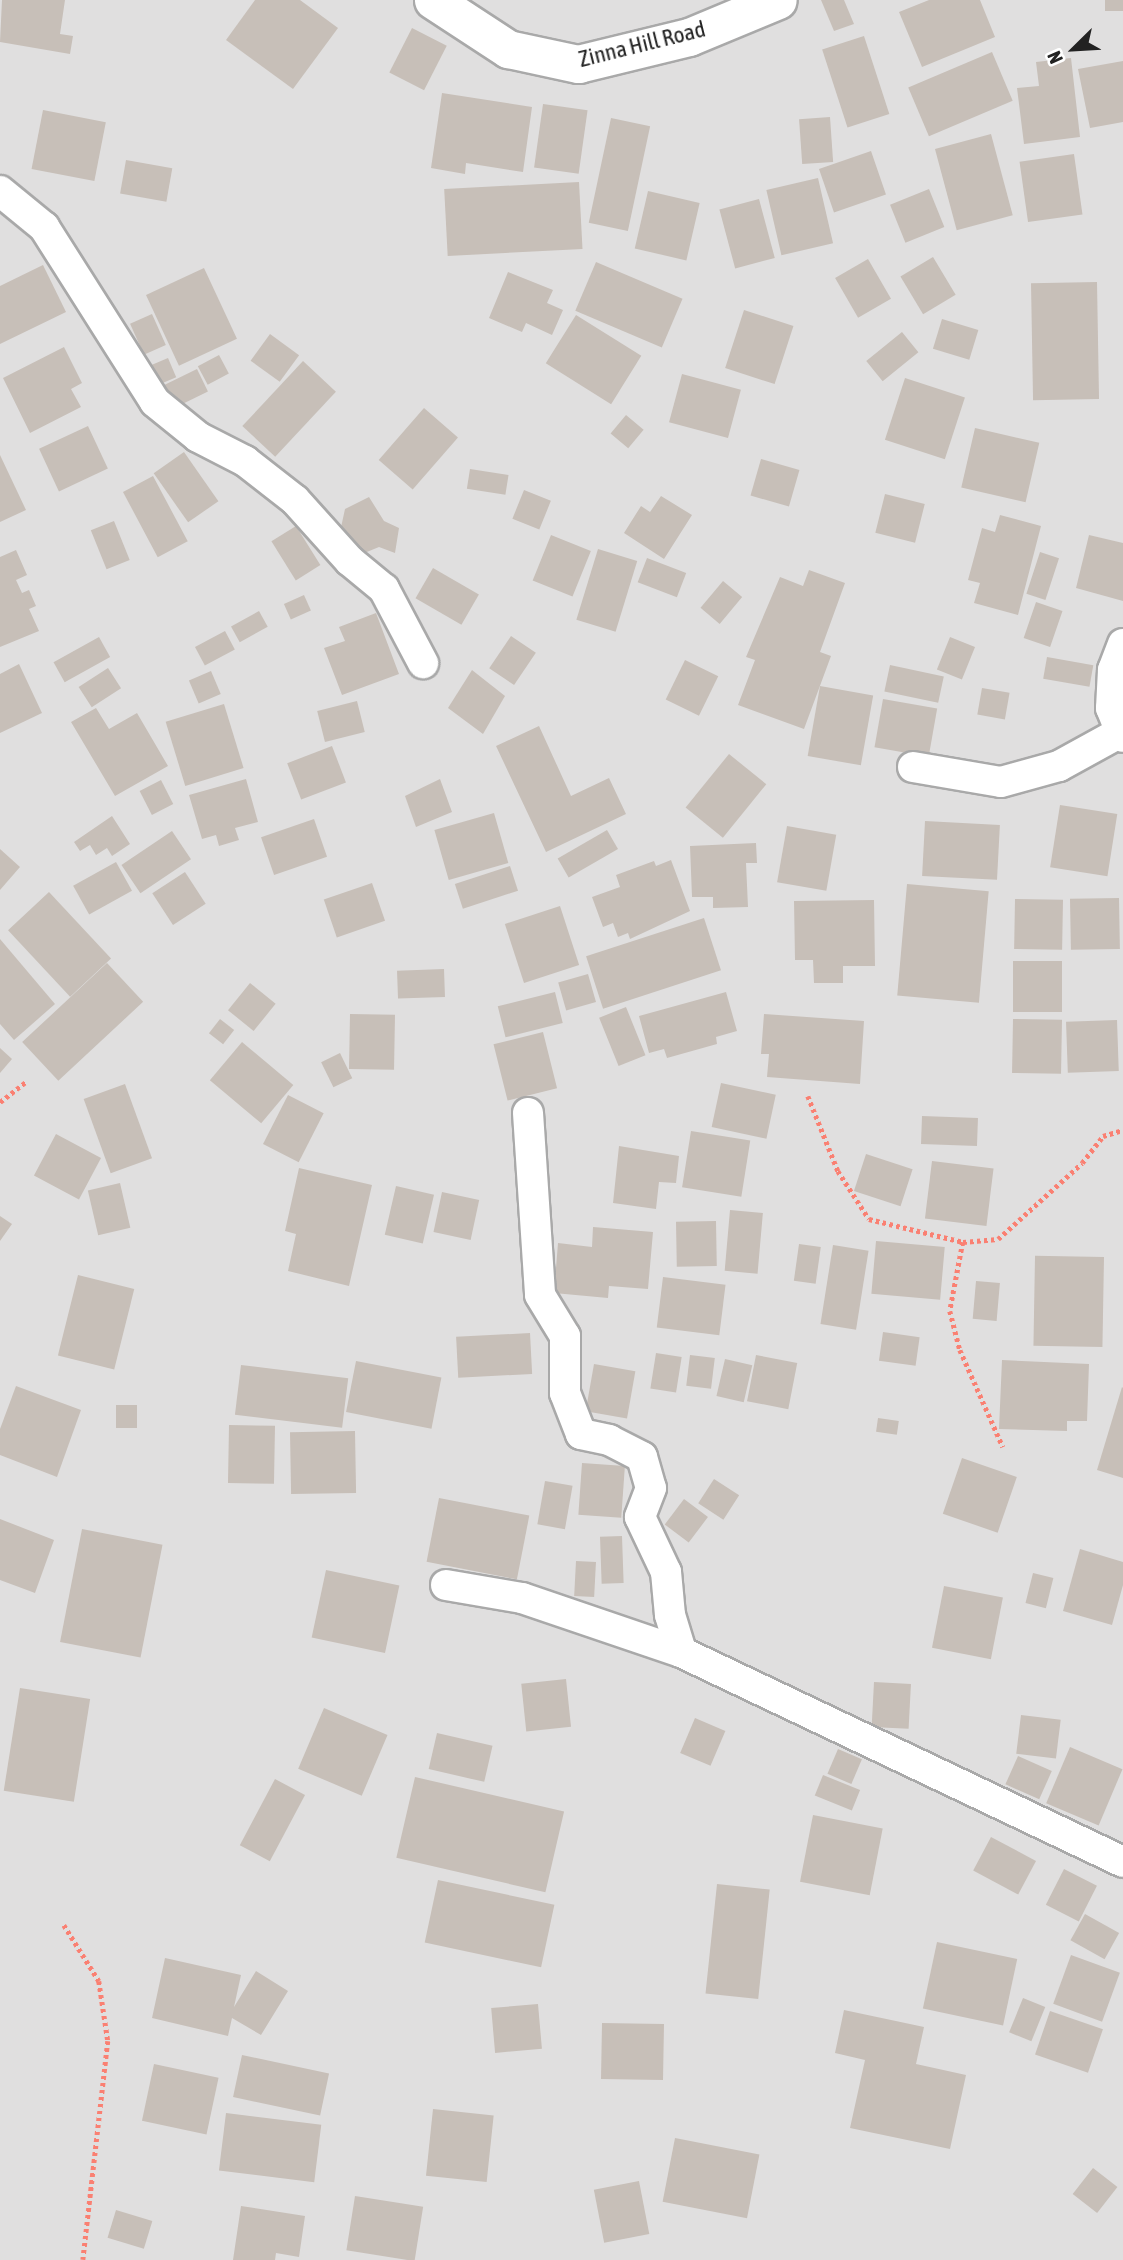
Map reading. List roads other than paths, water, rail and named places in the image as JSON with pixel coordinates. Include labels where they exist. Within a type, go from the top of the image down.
[{"type":"street","name":"Zinna Hill Road","points":[[433,0],[508,49],[578,64],[689,37],[778,0]]},
{"type":"street","points":[[0,191],[44,227],[155,402],[198,437],[245,461],[295,500],[350,561],[384,589],[423,663]]},
{"type":"street","points":[[913,767],[1001,782],[1059,765],[1121,735],[1111,708],[1112,670],[1123,644]]},
{"type":"street","points":[[528,1113],[540,1295],[565,1336],[565,1393],[581,1434],[609,1440],[642,1457],[651,1488],[639,1517],[666,1572],[670,1615],[681,1652]]},
{"type":"street","points":[[446,1585],[522,1598],[681,1652],[1123,1861]]}]
